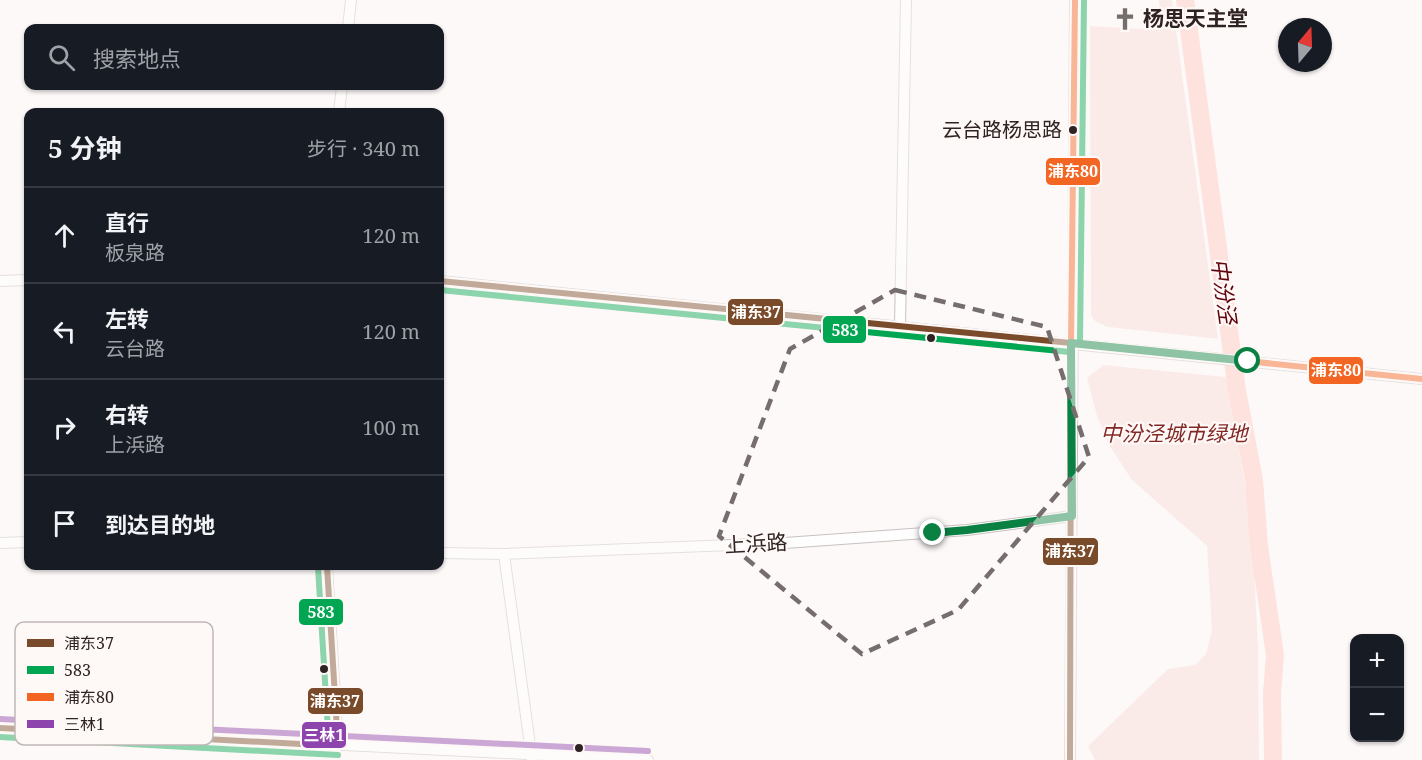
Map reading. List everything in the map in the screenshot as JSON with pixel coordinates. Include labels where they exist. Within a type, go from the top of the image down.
[{"type":"street","points":[[348,24],[351,0]]},
{"type":"street","points":[[900,326],[906,0]]},
{"type":"street","points":[[1070,760],[1075,0]]},
{"type":"street","points":[[339,108],[342,90]]},
{"type":"street","points":[[0,281],[24,280]]},
{"type":"street","points":[[444,281],[1422,379]]},
{"type":"street","name":"上浜路","points":[[444,553],[504,554],[784,543],[967,530],[1072,516]]},
{"type":"street","points":[[0,543],[24,542]]},
{"type":"street","points":[[504,554],[531,757]]},
{"type":"street","points":[[327,570],[338,746]]},
{"type":"street","points":[[0,728],[15,729]]},
{"type":"street","points":[[213,739],[531,757],[648,760]]},
{"type":"highlighted area","points":[[895,290],[1047,327],[1089,457],[958,610],[862,654],[719,536],[790,349]]},
{"type":"green space","points":[[1159,0],[1172,0],[1218,339],[1108,327],[1095,321],[1091,315],[1090,26],[1161,30]]},
{"type":"green space","name":"中汾泾城市绿地","points":[[1103,365],[1226,377],[1246,490],[1254,566],[1258,647],[1259,760],[1095,760],[1088,746],[1168,669],[1195,665],[1206,654],[1212,630],[1207,546],[1132,480],[1109,445],[1097,416],[1087,378]]},
{"type":"waterway","name":"中汾泾","points":[[1185,0],[1237,391],[1254,480],[1259,546],[1275,655],[1272,694],[1273,760]]},
{"type":"transit line","name":"浦东80","points":[[1071,343],[1075,0]]},
{"type":"transit line","name":"583","points":[[1080,343],[1084,0]]},
{"type":"transit line","name":"浦东37","points":[[444,281],[1071,343]]},
{"type":"transit line","name":"583","points":[[444,290],[1070,352]]},
{"type":"transit line","name":"浦东37","points":[[1070,760],[1071,343]]},
{"type":"transit line","name":"浦东80","points":[[1071,343],[1422,379]]},
{"type":"transit line","name":"583","points":[[318,570],[329,747]]},
{"type":"transit line","name":"浦东37","points":[[327,570],[338,746]]},
{"type":"transit line","name":"三林1","points":[[0,719],[15,720]]},
{"type":"transit line","name":"浦东37","points":[[0,728],[15,729]]},
{"type":"transit line","name":"三林1","points":[[213,730],[648,751]]},
{"type":"transit line","name":"583","points":[[0,737],[15,738]]},
{"type":"transit line","name":"浦东37","points":[[213,739],[338,746]]},
{"type":"transit line","name":"583","points":[[150,745],[338,755]]},
{"type":"place","name":"杨思天主堂","points":[[1125,19]]},
{"type":"place","name":"云台路杨思路","points":[[1073,130]]},
{"type":"route","points":[[933,533],[1072,516],[1071,343],[1248,361]]}]
